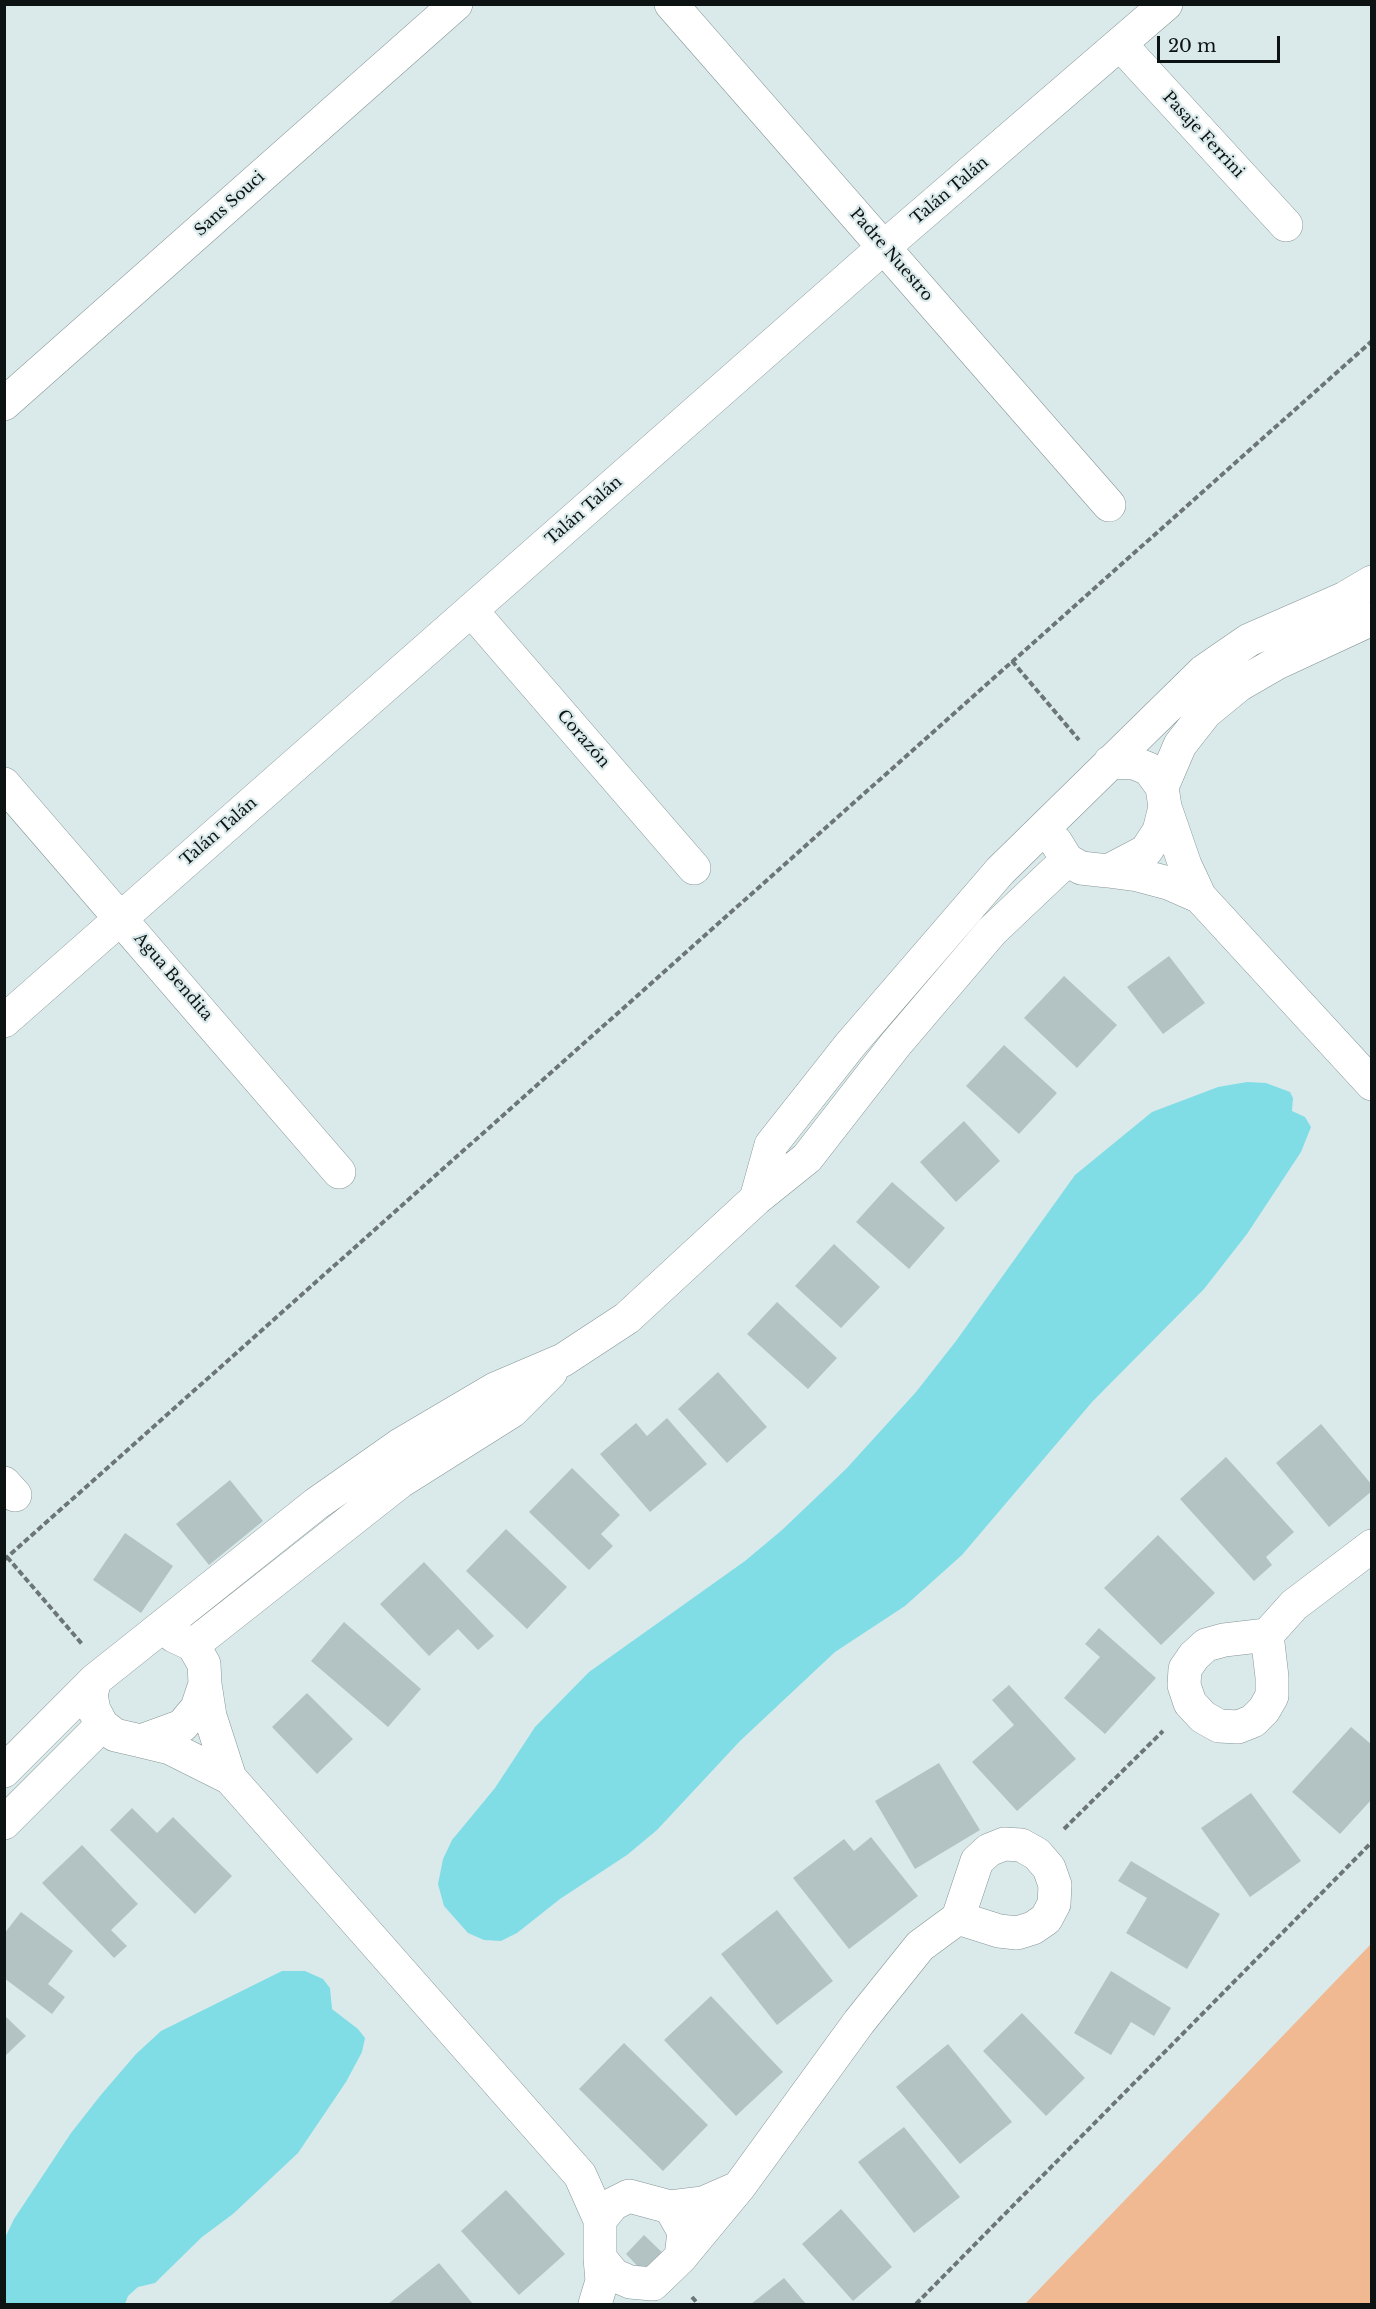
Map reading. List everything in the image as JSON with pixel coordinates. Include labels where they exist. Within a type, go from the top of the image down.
[{"type":"street","name":"Sans Souci","points":[[4,404],[456,4]]},
{"type":"street","name":"Padre Nuestro","points":[[671,4],[1109,505]]},
{"type":"street","name":"Talán Talán","points":[[4,1021],[884,247],[1166,4]]},
{"type":"street","name":"Pasaje Ferrini","points":[[1121,45],[1286,225]]},
{"type":"street","points":[[756,1199],[771,1145],[836,1063],[1000,871],[1204,671],[1249,640],[1345,598],[1371,582]]},
{"type":"street","name":"Corazón","points":[[471,610],[694,868]]},
{"type":"street","points":[[1108,871],[1146,851],[1159,831],[1163,797],[1180,745],[1205,713],[1239,685],[1277,663],[1371,619]]},
{"type":"street","points":[[1107,765],[1134,763],[1149,769],[1163,797],[1185,865],[1200,897],[1371,1084]]},
{"type":"street","name":"Agua Bendita","points":[[4,784],[122,917],[339,1172]]},
{"type":"street","points":[[1055,816],[1055,838],[1067,860],[1082,868],[1158,880],[1200,897]]},
{"type":"street","points":[[4,1771],[100,1676],[316,1504],[400,1445],[495,1389],[563,1360],[627,1318],[756,1199],[807,1158],[895,1045],[992,931],[1067,860]]},
{"type":"street","points":[[193,1645],[401,1481],[512,1411],[563,1360]]},
{"type":"street","points":[[1267,1635],[1272,1696],[1264,1710],[1253,1721],[1238,1727],[1219,1726],[1203,1717],[1190,1703],[1184,1685],[1185,1669],[1194,1656],[1206,1645],[1224,1640],[1267,1635],[1294,1605],[1371,1546]]},
{"type":"street","points":[[156,1633],[179,1637],[193,1645],[204,1664],[210,1716],[230,1778]]},
{"type":"street","points":[[100,1676],[91,1695],[94,1710],[102,1725],[115,1735],[170,1748],[230,1778],[580,2175],[600,2220],[602,2281],[596,2304]]},
{"type":"street","points":[[141,1741],[182,1726],[197,1708],[205,1684]]},
{"type":"street","points":[[4,1823],[102,1725]]},
{"type":"street","points":[[627,2304],[681,2257],[740,2187],[859,2022],[920,1946],[958,1918],[977,1861],[989,1850],[1004,1844],[1021,1845],[1037,1854],[1049,1868],[1055,1885],[1054,1904],[1046,1919],[1033,1928],[1017,1933],[999,1931],[958,1918]]},
{"type":"street","points":[[580,2175],[629,2196],[670,2207],[703,2203],[740,2187]]},
{"type":"street","points":[[600,2220],[613,2204],[629,2196]]},
{"type":"street","points":[[670,2207],[684,2232],[681,2257]]},
{"type":"street","points":[[600,2258],[614,2275],[630,2282],[653,2283]]},
{"type":"path","points":[[100,1676],[6,1558],[1371,341]]},
{"type":"path","points":[[1012,662],[1107,765]]},
{"type":"path","points":[[1037,1854],[1113,1782],[1190,1703]]},
{"type":"path","points":[[916,2304],[1371,1842]]},
{"type":"shaded area","points":[[1371,1944],[1371,2304],[1025,2304]]},
{"type":"water","points":[[1247,1082],[1266,1083],[1290,1092],[1293,1098],[1292,1111],[1305,1117],[1311,1127],[1301,1152],[1247,1234],[1204,1289],[1092,1402],[962,1555],[905,1606],[835,1652],[740,1741],[657,1830],[627,1855],[560,1899],[517,1933],[501,1941],[484,1940],[468,1933],[444,1906],[438,1884],[443,1859],[452,1840],[495,1788],[535,1727],[589,1672],[745,1561],[782,1530],[846,1469],[916,1392],[956,1341],[1075,1175],[1152,1112],[1218,1087]]},
{"type":"water","points":[[282,1971],[305,1971],[323,1979],[330,1988],[332,2009],[358,2029],[365,2038],[362,2052],[346,2082],[298,2153],[233,2214],[202,2237],[155,2283],[138,2287],[128,2296],[125,2304],[5,2304],[5,2238],[14,2219],[71,2133],[100,2096],[136,2054],[161,2031]]},
{"type":"building","points":[[1169,956],[1205,1003],[1163,1034],[1127,987]]},
{"type":"building","points":[[1064,976],[1117,1025],[1077,1068],[1024,1018]]},
{"type":"building","points":[[1004,1045],[1057,1093],[1019,1134],[966,1086]]},
{"type":"building","points":[[964,1121],[1000,1161],[956,1202],[920,1162]]},
{"type":"building","points":[[892,1182],[945,1228],[909,1269],[856,1222]]},
{"type":"building","points":[[834,1244],[880,1287],[841,1328],[795,1286]]},
{"type":"building","points":[[777,1302],[837,1358],[808,1389],[747,1334]]},
{"type":"building","points":[[718,1372],[767,1427],[727,1463],[678,1409]]},
{"type":"building","points":[[667,1418],[707,1464],[650,1512],[600,1454],[636,1423],[647,1436]]},
{"type":"building","points":[[1321,1424],[1372,1485],[1372,1491],[1329,1527],[1276,1463]]},
{"type":"building","points":[[1226,1457],[1294,1532],[1266,1557],[1272,1565],[1254,1581],[1180,1499]]},
{"type":"building","points":[[572,1468],[620,1515],[601,1534],[613,1546],[589,1570],[529,1512]]},
{"type":"building","points":[[230,1480],[263,1521],[209,1565],[176,1524]]},
{"type":"building","points":[[506,1529],[567,1587],[527,1629],[466,1571]]},
{"type":"building","points":[[125,1533],[173,1566],[141,1613],[93,1580]]},
{"type":"building","points":[[1158,1535],[1215,1593],[1161,1645],[1104,1588]]},
{"type":"building","points":[[424,1562],[494,1636],[478,1650],[458,1629],[429,1656],[380,1604]]},
{"type":"building","points":[[344,1622],[421,1689],[388,1727],[311,1661]]},
{"type":"building","points":[[1099,1628],[1156,1678],[1105,1734],[1064,1698],[1100,1657],[1085,1644]]},
{"type":"building","points":[[1009,1685],[1076,1759],[1017,1811],[972,1762],[1014,1725],[992,1700]]},
{"type":"building","points":[[307,1693],[353,1739],[317,1774],[272,1727]]},
{"type":"building","points":[[1351,1727],[1372,1745],[1372,1799],[1340,1834],[1292,1792]]},
{"type":"building","points":[[939,1763],[980,1830],[915,1869],[875,1801]]},
{"type":"building","points":[[1251,1793],[1301,1861],[1250,1897],[1201,1828]]},
{"type":"building","points":[[132,1808],[157,1833],[173,1817],[232,1876],[195,1914],[110,1830]]},
{"type":"building","points":[[871,1837],[918,1896],[849,1949],[793,1878],[844,1839],[854,1851]]},
{"type":"building","points":[[82,1845],[138,1904],[111,1930],[127,1946],[114,1958],[42,1883]]},
{"type":"building","points":[[1131,1861],[1220,1914],[1187,1969],[1126,1933],[1147,1898],[1118,1881]]},
{"type":"building","points":[[777,1910],[833,1981],[777,2025],[721,1954]]},
{"type":"building","points":[[21,1912],[73,1951],[48,1984],[65,1997],[52,2014],[4,1978],[4,1934]]},
{"type":"building","points":[[1111,1971],[1171,2008],[1154,2036],[1131,2022],[1111,2055],[1074,2033]]},
{"type":"building","points":[[711,1996],[783,2072],[736,2116],[664,2040]]},
{"type":"building","points":[[1022,2013],[1085,2078],[1046,2116],[983,2051]]},
{"type":"building","points":[[4,2015],[26,2036],[4,2057]]},
{"type":"building","points":[[624,2043],[708,2125],[663,2171],[579,2089]]},
{"type":"building","points":[[948,2044],[1012,2122],[960,2164],[896,2087]]},
{"type":"building","points":[[904,2127],[960,2197],[914,2233],[858,2162]]},
{"type":"building","points":[[506,2190],[565,2254],[519,2295],[461,2231]]},
{"type":"building","points":[[841,2209],[892,2267],[853,2301],[802,2244]]},
{"type":"building","points":[[644,2235],[668,2258],[649,2278],[626,2254]]},
{"type":"building","points":[[439,2263],[473,2304],[388,2304]]},
{"type":"building","points":[[784,2278],[806,2304],[751,2304]]}]
